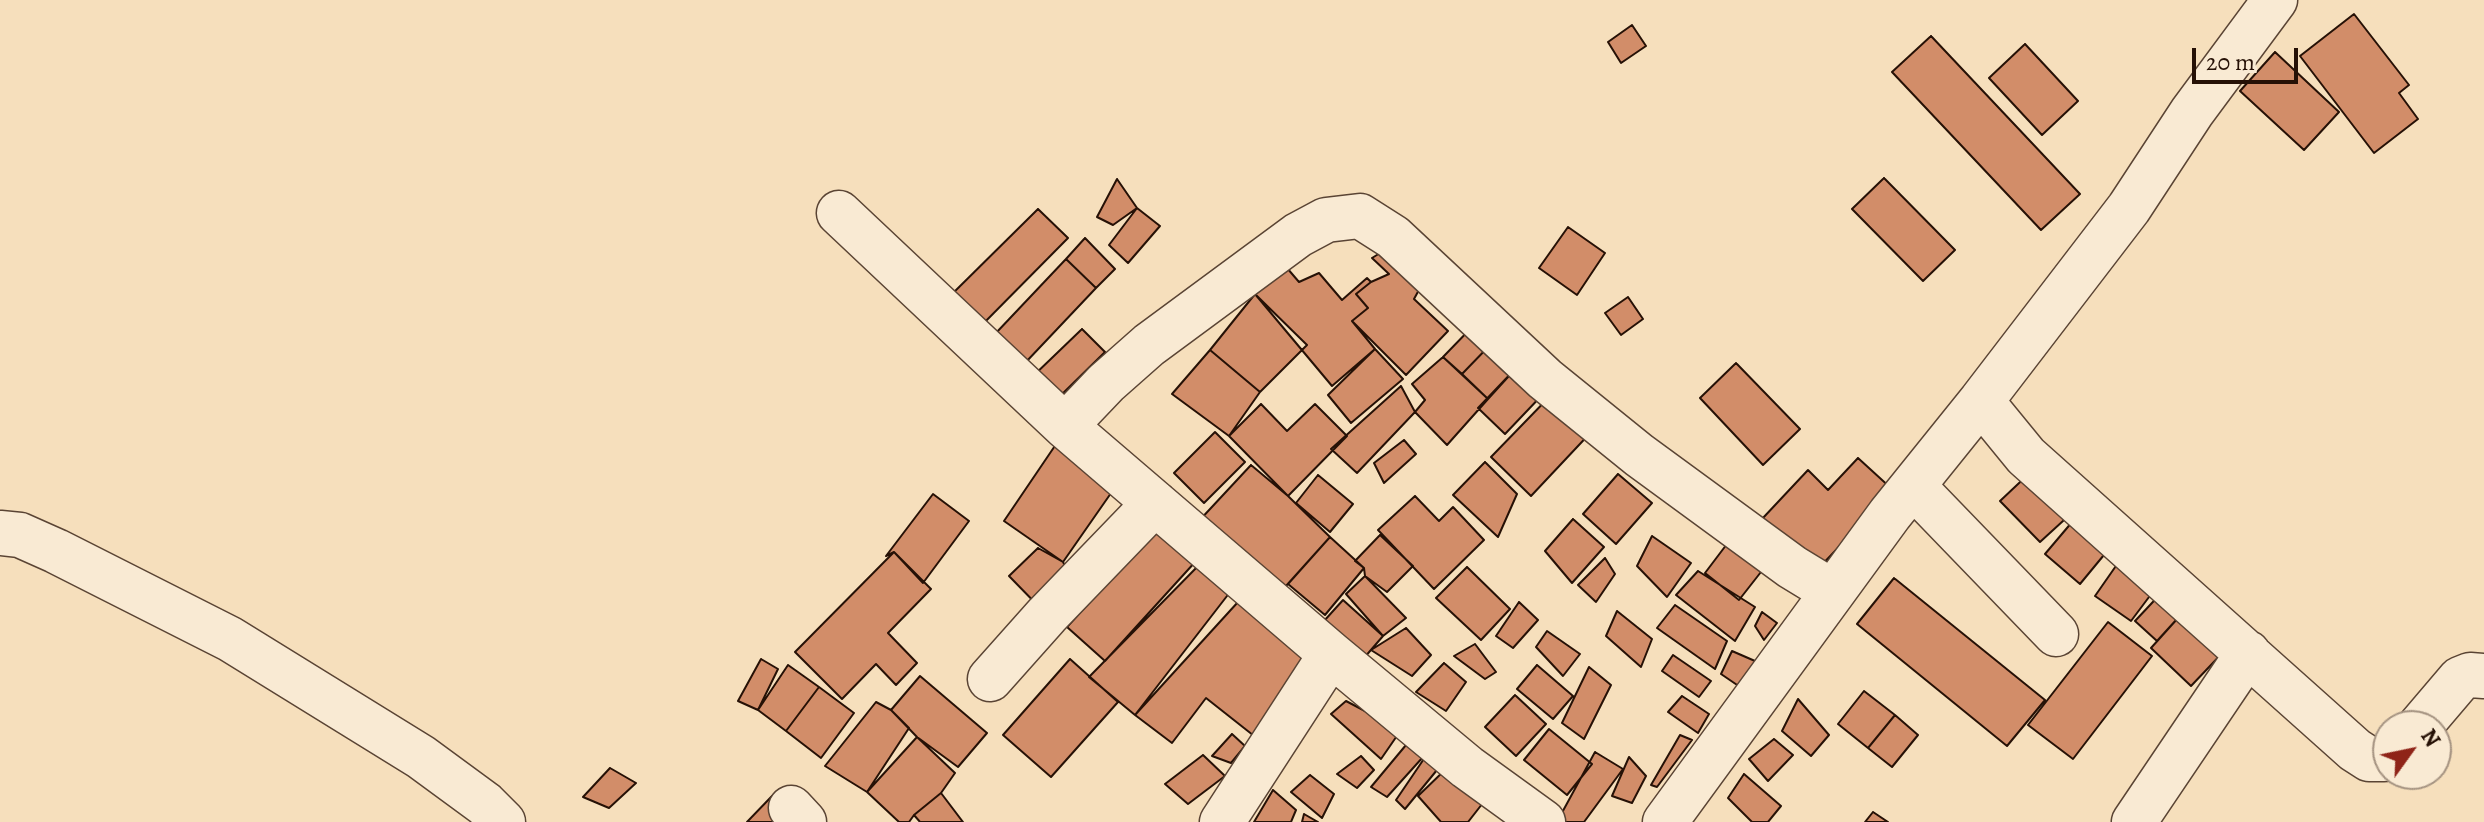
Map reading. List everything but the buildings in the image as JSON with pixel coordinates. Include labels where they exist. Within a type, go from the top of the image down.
[{"type":"street","points":[[1665,822],[1913,486],[2129,208],[2192,112],[2275,0]]},
{"type":"street","points":[[839,213],[1065,426],[1467,767],[1543,822]]},
{"type":"street","points":[[1065,426],[1106,383],[1149,345],[1298,235],[1326,220],[1360,216],[1393,237],[1545,379],[1629,446],[1792,567],[1833,592]]},
{"type":"street","points":[[1981,401],[2026,456],[2355,750],[2372,759]]},
{"type":"street","points":[[1913,486],[2056,634]]},
{"type":"street","points":[[990,679],[1155,503]]},
{"type":"street","points":[[0,533],[20,535],[56,551],[230,639],[421,757],[485,804],[503,822]]},
{"type":"street","points":[[2134,822],[2248,653]]},
{"type":"street","points":[[1222,822],[1331,654]]},
{"type":"street","points":[[2434,710],[2460,679],[2470,675],[2484,676]]}]
